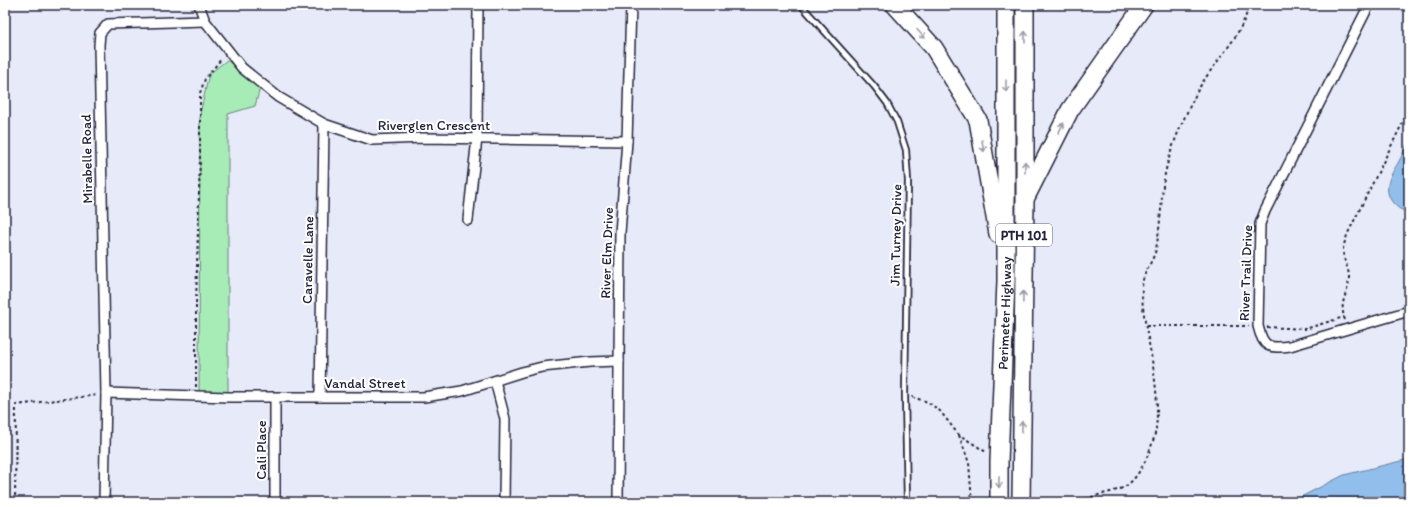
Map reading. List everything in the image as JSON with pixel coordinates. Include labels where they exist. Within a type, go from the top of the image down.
[{"type":"highway","points":[[895,5],[934,48],[978,120],[1006,281]]},
{"type":"highway","name":"Perimeter Highway","points":[[999,502],[993,457],[1006,281],[1006,5]]},
{"type":"highway","name":"Perimeter Highway","points":[[1021,502],[1025,5]]},
{"type":"highway","points":[[1024,200],[1070,110],[1144,5]]},
{"type":"street","name":"Riverglen Crescent","points":[[199,5],[205,21],[242,68],[278,97],[324,124],[372,140],[477,138],[627,141]]},
{"type":"street","points":[[468,220],[477,138],[478,5]]},
{"type":"street","name":"River Elm Drive","points":[[618,502],[620,233],[627,141],[631,5]]},
{"type":"street","name":"River Trail Drive","points":[[1369,5],[1265,211],[1260,224],[1258,326],[1263,342],[1268,347],[1278,348],[1290,346],[1409,311]]},
{"type":"street","name":"Mirabelle Road","points":[[104,502],[106,393],[100,33],[108,24],[205,21]]},
{"type":"street","name":"Caravelle Lane","points":[[320,397],[324,124]]},
{"type":"street","name":"Vandal Street","points":[[106,393],[276,398],[424,398],[462,391],[542,367],[590,362],[619,361]]},
{"type":"street","points":[[495,381],[505,419],[504,502]]},
{"type":"street","name":"Cali Place","points":[[275,502],[276,398]]},
{"type":"lane","name":"Jim Turney Drive","points":[[801,5],[874,86],[887,103],[897,122],[906,150],[908,181],[905,395],[907,502]]},
{"type":"path","points":[[1080,502],[1088,497],[1120,489],[1133,481],[1140,470],[1153,441],[1157,425],[1157,407],[1152,361],[1144,312],[1143,281],[1156,250],[1163,184],[1170,154],[1194,96],[1206,75],[1230,45],[1240,28],[1249,5]]},
{"type":"path","points":[[196,396],[196,304],[200,93],[205,79],[229,52]]},
{"type":"path","points":[[1348,329],[1342,305],[1348,286],[1349,271],[1344,259],[1343,248],[1347,235],[1409,110]]},
{"type":"path","points":[[1146,326],[1258,326],[1305,329],[1344,317]]},
{"type":"path","points":[[15,502],[16,405],[106,393]]},
{"type":"path","points":[[905,395],[928,402],[940,411],[958,434],[969,463],[972,502]]},
{"type":"path","points":[[958,434],[993,457]]},
{"type":"green space","points":[[227,60],[260,88],[255,106],[228,114],[228,397],[199,393],[200,114],[209,74]]},
{"type":"water","points":[[1409,140],[1409,212],[1398,208],[1395,205],[1388,193],[1388,183]]},
{"type":"water","points":[[1409,459],[1409,502],[1291,502],[1344,475]]}]
